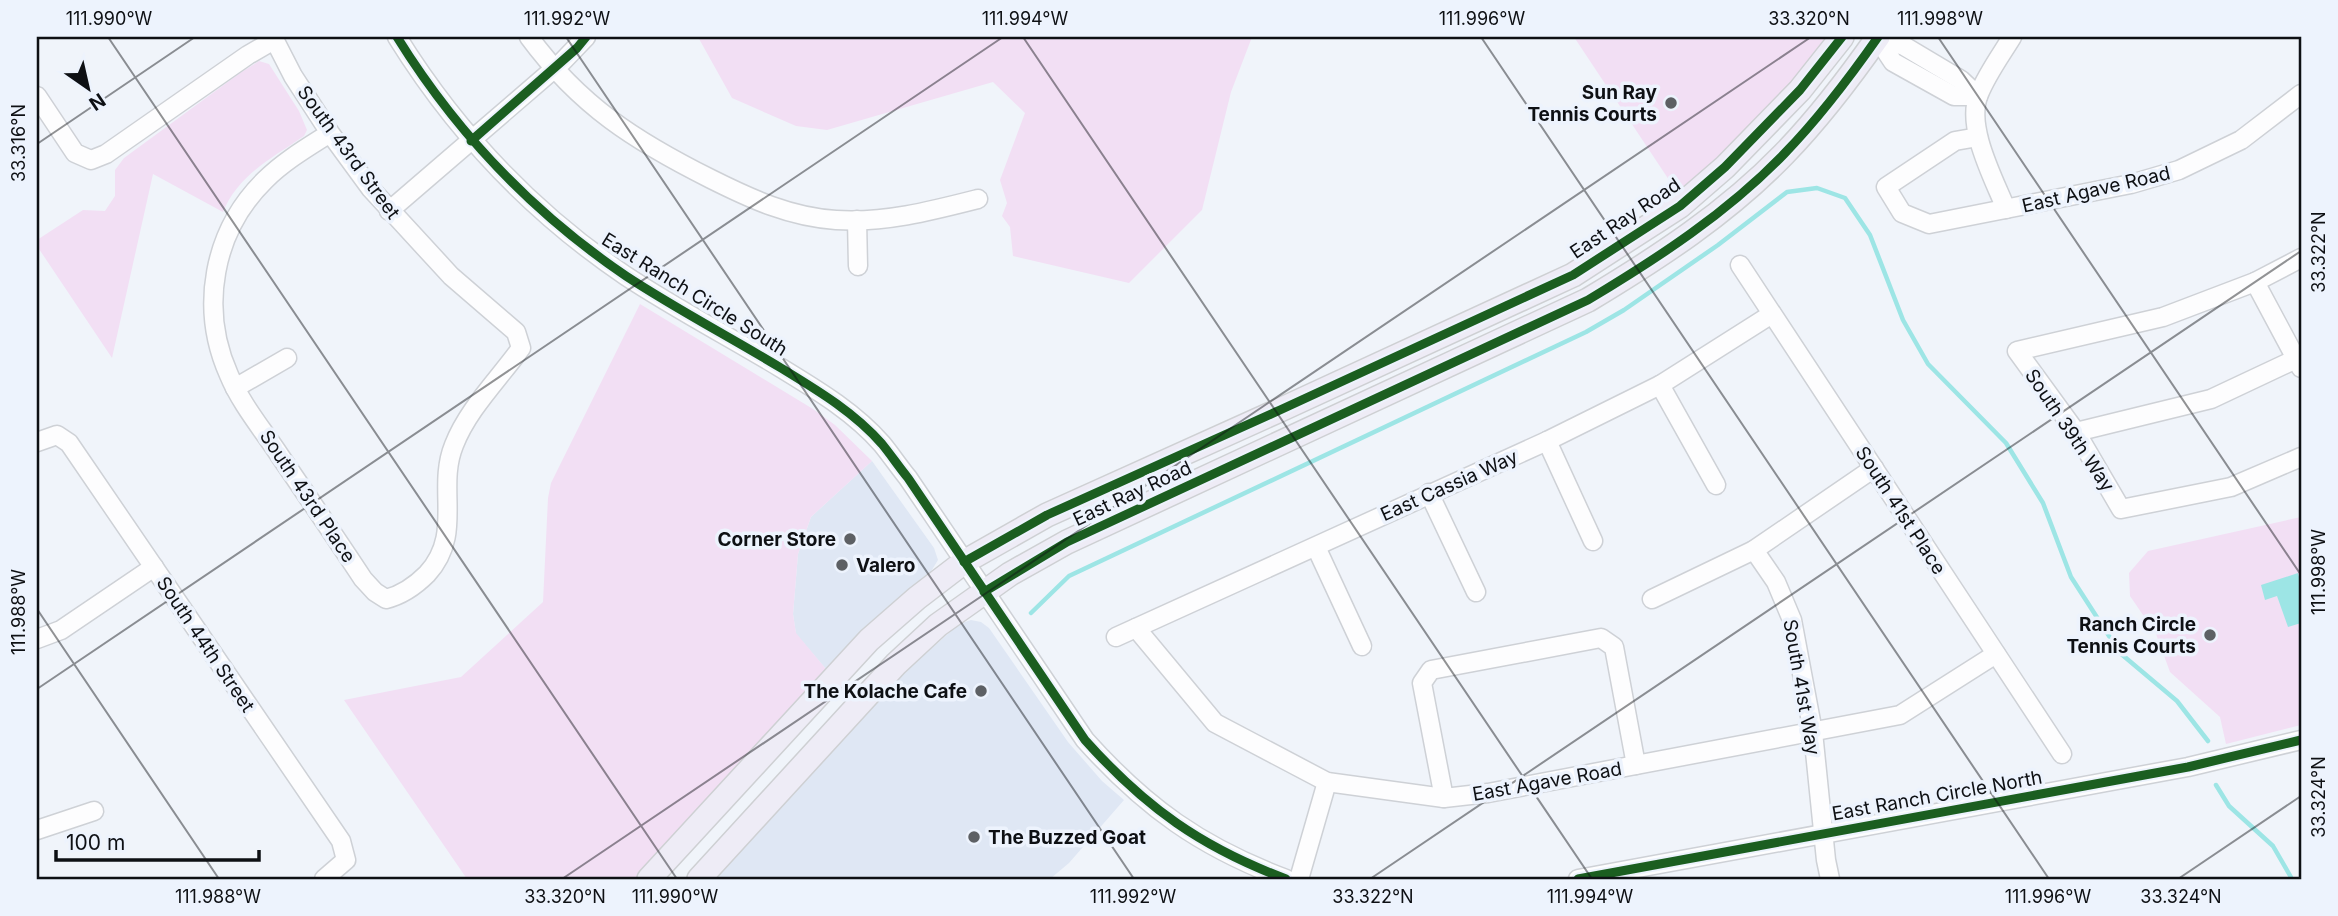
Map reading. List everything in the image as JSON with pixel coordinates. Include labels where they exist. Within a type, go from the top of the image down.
[{"type":"main road","name":"East Ray Road","points":[[699,879],[896,664],[938,625],[974,577],[1047,515],[1552,285],[1647,229],[1689,198],[1763,131],[1842,37]]},
{"type":"main road","name":"East Ray Road","points":[[649,879],[869,640],[916,598],[1067,542],[1588,300],[1664,254],[1784,154],[1826,106],[1877,37]]},
{"type":"main road","points":[[1280,411],[1293,436]]},
{"type":"street","name":"East Ranch Circle South","points":[[397,37],[437,97],[471,141],[570,235],[628,276],[822,393],[881,443],[908,478],[974,577]]},
{"type":"street","points":[[529,37],[588,103],[615,125],[667,157],[761,203],[784,211],[836,220],[871,220],[917,214],[978,199]]},
{"type":"street","points":[[389,211],[577,48],[586,37]]},
{"type":"street","points":[[1877,37],[1893,62],[1954,96],[1978,96]]},
{"type":"street","points":[[2006,209],[1978,137],[1975,113],[1978,96],[2012,37]]},
{"type":"street","points":[[37,96],[75,153],[92,160],[106,154],[274,38]]},
{"type":"street","name":"South 43rd Street","points":[[274,38],[293,76],[330,133],[389,211],[451,276],[516,332],[521,348],[468,416],[452,450],[447,535],[437,563],[407,591],[386,599]]},
{"type":"street","name":"East Agave Road","points":[[1978,137],[1955,141],[1886,187],[1902,213],[1929,224],[2131,184],[2179,170],[2241,140],[2301,94]]},
{"type":"street","name":"South 43rd Place","points":[[330,133],[267,178],[231,224],[218,260],[213,294],[215,330],[222,360],[235,388],[363,579],[374,592],[386,599]]},
{"type":"street","points":[[857,220],[858,266]]},
{"type":"street","points":[[2076,432],[2211,399],[2298,363],[2255,282],[2301,258]]},
{"type":"street","name":"South 41st Place","points":[[1740,265],[2062,754]]},
{"type":"street","name":"South 39th Way","points":[[2255,282],[2163,317],[2017,351],[2076,432],[2121,509],[2231,488],[2301,457]]},
{"type":"street","name":"East Cassia Way","points":[[1116,637],[1548,441],[1660,385],[1772,314]]},
{"type":"street","points":[[235,388],[287,358]]},
{"type":"street","points":[[1660,385],[1716,485]]},
{"type":"street","name":"South 44th Street","points":[[37,442],[57,435],[69,443],[341,841],[346,860],[324,879]]},
{"type":"street","points":[[1548,441],[1593,541]]},
{"type":"street","points":[[1653,600],[1754,550],[1874,468]]},
{"type":"street","points":[[1429,493],[1476,592]]},
{"type":"street","points":[[1315,547],[1362,646]]},
{"type":"street","name":"South 41st Way","points":[[1754,550],[1776,582],[1792,620],[1813,732],[1830,879]]},
{"type":"street","points":[[37,639],[61,630],[153,567]]},
{"type":"street","points":[[974,577],[1085,740],[1112,769],[1149,804],[1209,845],[1286,879]]},
{"type":"street","name":"East Agave Road","points":[[1136,628],[1215,723],[1327,782],[1444,798],[1488,793],[1900,715],[1996,654]]},
{"type":"street","points":[[1444,798],[1422,682],[1431,670],[1601,638],[1614,647],[1636,765]]},
{"type":"street","name":"East Ranch Circle North","points":[[1578,879],[2188,767],[2301,740]]},
{"type":"street","points":[[1299,879],[1327,782]]},
{"type":"street","points":[[37,830],[94,811]]},
{"type":"shaded area","points":[[698,37],[1252,37],[1231,92],[1202,210],[1129,283],[1013,256],[1010,227],[1002,216],[1007,203],[1000,180],[1025,113],[993,82],[827,130],[796,126],[732,98]]},
{"type":"shaded area","points":[[1574,37],[1829,37],[1777,101],[1735,144],[1677,192]]},
{"type":"shaded area","points":[[259,61],[269,64],[299,111],[307,130],[304,136],[247,177],[229,199],[223,212],[153,174],[112,358],[37,246],[37,240],[83,210],[105,211],[115,196],[115,170],[124,158]]},
{"type":"shaded area","points":[[640,304],[813,409],[835,425],[872,461],[811,517],[798,554],[793,614],[796,633],[826,669],[636,879],[467,879],[344,700],[461,677],[543,602],[551,483]]},
{"type":"shaded area","points":[[872,461],[934,548],[938,560],[930,573],[826,669],[796,634],[793,614],[798,554],[811,517]]},
{"type":"shaded area","points":[[2301,517],[2301,725],[2226,744],[2220,717],[2170,672],[2156,634],[2130,596],[2129,573],[2148,551]]},
{"type":"shaded area","points":[[971,620],[981,622],[989,628],[1068,742],[1102,781],[1124,800],[1069,863],[1050,879],[715,879],[894,682],[959,624]]},
{"type":"water","points":[[2298,573],[2301,584],[2301,623],[2288,627],[2277,596],[2265,600],[2261,585]]},
{"type":"waterway","points":[[1031,613],[1069,576],[1586,332],[1624,310],[1718,245],[1787,192],[1817,188],[1845,198],[1870,235],[1903,320],[1928,364],[2006,443],[2043,503],[2071,577],[2120,653],[2177,701],[2208,741]]},
{"type":"waterway","points":[[2216,785],[2229,806],[2273,846],[2292,879]]},
{"type":"cycle path","points":[[397,37],[420,72],[471,138],[528,198],[559,225],[626,276],[808,385],[871,432],[908,478],[1085,740],[1130,786],[1176,823],[1201,839],[1255,867],[1286,879]]},
{"type":"cycle path","points":[[471,141],[577,48],[586,37]]},
{"type":"cycle path","points":[[964,562],[1047,515],[1573,275],[1680,206],[1725,167],[1800,90],[1842,37]]},
{"type":"cycle path","points":[[984,592],[1067,542],[1588,300],[1614,284],[1691,233],[1762,175],[1822,112],[1878,37]]},
{"type":"cycle path","points":[[1578,879],[2188,767],[2301,740]]},
{"type":"place","name":"Sun Ray Tennis Courts","points":[[1671,103]]},
{"type":"place","name":"Corner Store","points":[[850,539]]},
{"type":"place","name":"Valero","points":[[842,565]]},
{"type":"place","name":"Ranch Circle Tennis Courts","points":[[2210,635]]},
{"type":"place","name":"The Kolache Cafe","points":[[981,691]]},
{"type":"place","name":"The Buzzed Goat","points":[[974,837]]}]
